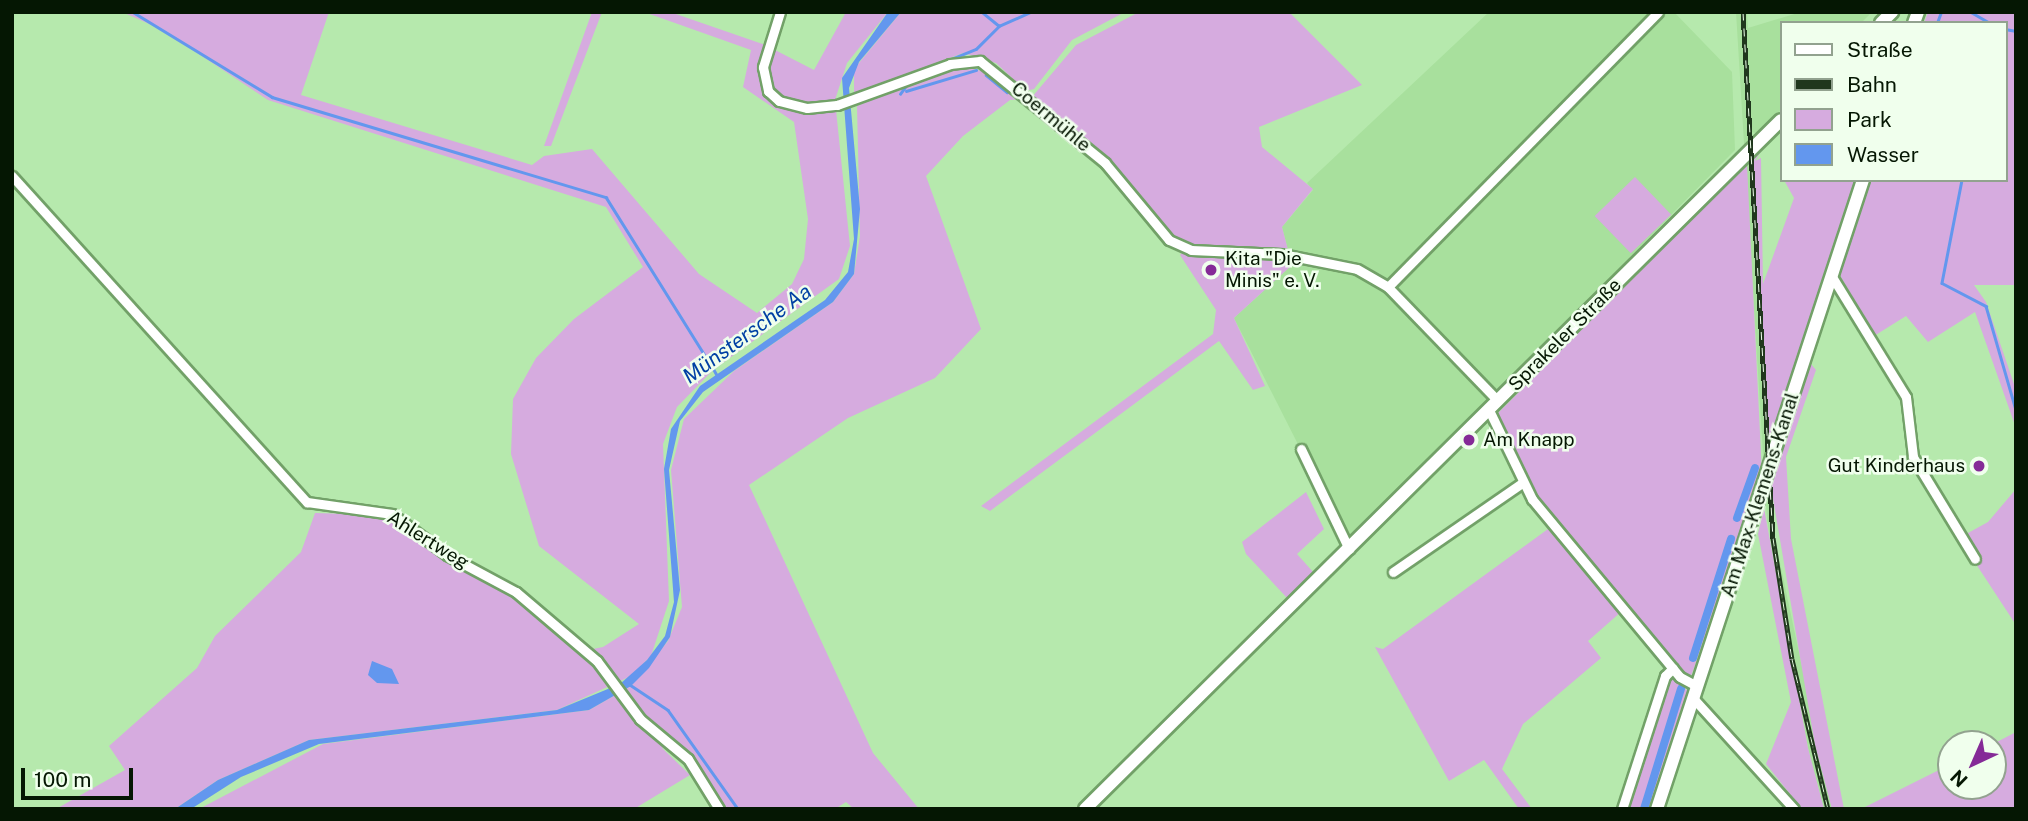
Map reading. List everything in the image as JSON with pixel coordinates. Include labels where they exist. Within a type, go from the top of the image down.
[{"type":"main road","name":"Sprakeler Straße","points":[[1086,809],[1780,121]]},
{"type":"main road","name":"Am Max-Klemens-Kanal","points":[[1657,809],[1862,182]]},
{"type":"street","name":"Coermühle","points":[[780,12],[762,66],[768,92],[793,107],[837,106],[965,60],[995,69],[1105,163],[1179,245],[1282,254],[1357,269],[1388,286],[1493,405]]},
{"type":"street","points":[[1388,286],[1658,12]]},
{"type":"street","name":"Ahlertweg","points":[[12,176],[307,502],[398,518],[447,555],[516,592],[611,678],[625,701],[688,759],[719,809]]},
{"type":"street","points":[[1832,275],[1906,397],[1913,457],[1975,559]]},
{"type":"street","points":[[1493,405],[1522,483],[1673,668],[1794,809]]},
{"type":"street","points":[[1301,449],[1349,549]]},
{"type":"street","points":[[1393,572],[1522,483]]},
{"type":"street","points":[[1622,809],[1665,676],[1673,668]]},
{"type":"shaded area","points":[[1489,12],[1674,12],[1732,72],[1735,150],[1348,543],[1234,318],[1292,265],[1282,227],[1313,190],[1307,183]]},
{"type":"shaded area","points":[[1736,12],[1747,12],[1748,28],[1801,12],[1872,12],[1863,21],[1780,21],[1780,111],[1758,134],[1752,132],[1775,539],[1832,809],[1824,809],[1808,748],[1767,520]]},
{"type":"green space","points":[[122,12],[329,12],[301,95],[532,165],[544,156],[592,149],[699,274],[757,313],[792,284],[804,259],[808,219],[794,122],[743,87],[751,50],[644,12],[670,12],[771,47],[786,12],[775,50],[814,70],[846,12],[888,12],[847,63],[835,100],[850,246],[839,279],[713,370],[677,407],[663,444],[669,601],[651,656],[631,676],[557,710],[309,740],[218,780],[175,809],[56,809],[125,770],[109,746],[197,668],[215,636],[301,552],[315,513],[382,515],[447,562],[512,594],[583,651],[603,647],[639,624],[539,546],[511,454],[513,399],[536,358],[574,319],[643,267],[606,207],[268,100],[163,30]]},
{"type":"green space","points":[[592,12],[602,12],[551,146],[544,146]]},
{"type":"green space","points":[[901,12],[1125,12],[1072,40],[1034,89],[1026,91],[996,63],[963,53],[854,94],[854,69]]},
{"type":"green space","points":[[1139,12],[1289,12],[1362,85],[1259,127],[1262,147],[1313,189],[1282,227],[1292,265],[1234,318],[1265,386],[1253,390],[1219,341],[990,511],[981,506],[1213,334],[1216,310],[1180,255],[1190,243],[1171,236],[1108,160],[1032,97],[1076,45]]},
{"type":"green space","points":[[1928,12],[2016,12],[2016,285],[1974,285],[1986,302],[2016,390],[2016,428],[1975,312],[1928,342],[1906,316],[1874,336],[1837,270],[1868,182],[2007,182],[2007,21],[1925,21]]},
{"type":"green space","points":[[959,65],[993,74],[1023,99],[1010,100],[963,136],[926,176],[981,329],[935,378],[848,418],[749,485],[873,753],[919,809],[854,809],[846,802],[835,809],[723,809],[677,743],[662,748],[690,775],[634,809],[199,809],[323,744],[589,710],[631,686],[668,641],[682,607],[671,470],[684,419],[734,371],[833,302],[854,274],[860,236],[857,106]]},
{"type":"green space","points":[[1762,149],[1755,161],[1761,158],[1763,284],[1794,198],[1785,182],[1856,182],[1768,455],[1753,161]]},
{"type":"green space","points":[[1747,165],[1762,475],[1690,679],[1535,492],[1497,414]]},
{"type":"green space","points":[[1635,177],[1671,214],[1631,253],[1595,216]]},
{"type":"green space","points":[[1810,363],[1816,370],[1786,457],[1791,539],[1844,809],[1832,809],[1815,745],[1770,481]]},
{"type":"green space","points":[[2016,489],[2016,625],[1959,538],[1988,522]]},
{"type":"green space","points":[[1306,492],[1324,529],[1297,554],[1314,573],[1288,599],[1246,554],[1242,542]]},
{"type":"green space","points":[[1764,508],[1808,748],[1824,809],[1802,809],[1766,764],[1791,702],[1758,534]]},
{"type":"green space","points":[[1548,529],[1622,611],[1588,641],[1601,658],[1523,724],[1502,769],[1532,809],[1519,809],[1484,760],[1449,781],[1375,647],[1383,649]]},
{"type":"green space","points":[[1671,676],[1690,693],[1652,809],[1626,809]]},
{"type":"green space","points":[[2016,732],[2016,809],[1861,809],[1937,771],[1937,800],[2007,800],[2007,737]]},
{"type":"water","points":[[888,12],[901,12],[859,62],[849,88],[860,209],[854,274],[833,302],[703,392],[680,421],[669,470],[680,590],[670,637],[649,668],[631,686],[589,710],[319,744],[241,777],[191,809],[175,809],[218,780],[309,740],[557,710],[620,684],[647,660],[665,636],[674,602],[664,469],[671,429],[700,386],[825,300],[848,272],[854,239],[842,78]]},
{"type":"water","points":[[372,661],[392,669],[399,684],[377,683],[368,675]]},
{"type":"waterway","name":"Münstersche Aa","points":[[133,12],[272,97],[606,197],[709,362]]},
{"type":"waterway","points":[[982,12],[998,25]]},
{"type":"waterway","points":[[907,77],[976,49],[999,26],[1030,12]]},
{"type":"waterway","points":[[1938,21],[1941,12]]},
{"type":"waterway","points":[[1971,12],[1987,21]]},
{"type":"waterway","points":[[2007,29],[2016,31]]},
{"type":"waterway","points":[[906,91],[976,70]]},
{"type":"waterway","points":[[986,75],[1007,92]]},
{"type":"waterway","points":[[900,94],[908,83]]},
{"type":"waterway","points":[[1962,182],[1942,283],[1986,306],[2016,410]]},
{"type":"waterway","name":"Münstersche Aa","points":[[713,368],[718,377]]},
{"type":"waterway","points":[[1737,518],[1755,468]]},
{"type":"waterway","points":[[1693,658],[1731,539]]},
{"type":"waterway","points":[[629,684],[668,710],[738,809]]},
{"type":"waterway","points":[[1644,809],[1681,689]]},
{"type":"railway","points":[[1743,12],[1773,538],[1792,659],[1828,809]]},
{"type":"place","name":"Kita \"Die Minis\" e. V.","points":[[1211,270]]},
{"type":"place","name":"Am Knapp","points":[[1469,440]]},
{"type":"place","name":"Gut Kinderhaus","points":[[1979,466]]}]
